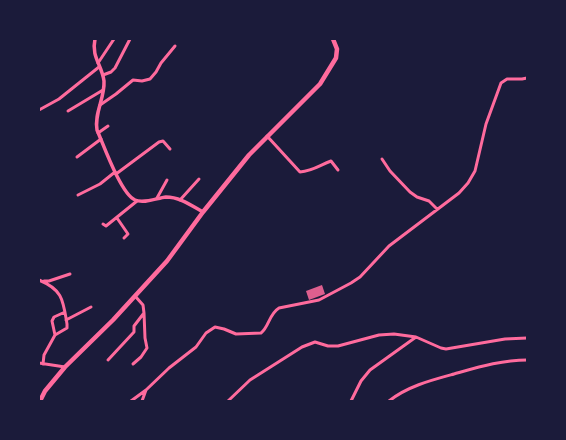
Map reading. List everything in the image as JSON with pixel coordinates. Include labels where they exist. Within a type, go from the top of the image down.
[{"type":"main road","points":[[40,401],[45,391],[65,367],[113,320],[167,261],[240,165],[320,84],[336,58],[337,49],[333,39]]},
{"type":"street","points":[[95,39],[94,53],[103,75],[103,90],[96,122],[98,133],[116,173],[129,196],[136,201]]},
{"type":"street","points":[[39,110],[64,96],[98,65],[114,39]]},
{"type":"street","points":[[103,75],[115,68],[130,39]]},
{"type":"street","points":[[100,105],[133,80],[142,81],[150,79],[156,72],[160,63],[175,46]]},
{"type":"street","points":[[131,401],[146,390],[169,368],[196,346],[206,333],[215,327],[220,327],[236,334],[261,333],[264,331],[274,312],[279,308],[319,300],[360,277],[386,249],[459,193],[472,177],[478,163],[488,118],[501,83],[507,79],[522,80],[527,78]]},
{"type":"street","points":[[68,110],[103,90]]},
{"type":"street","points":[[98,133],[108,126]]},
{"type":"street","points":[[268,136],[300,172],[308,172],[331,162],[338,170]]},
{"type":"street","points":[[77,157],[101,139]]},
{"type":"street","points":[[78,195],[100,184],[159,142],[163,142],[170,149]]},
{"type":"street","points":[[382,159],[390,171],[410,192],[429,202],[437,209]]},
{"type":"street","points":[[180,200],[199,179]]},
{"type":"street","points":[[157,198],[167,180]]},
{"type":"street","points":[[103,224],[106,226],[118,218],[136,201],[157,198],[167,197],[180,200],[203,212]]},
{"type":"street","points":[[118,218],[128,234],[124,238]]},
{"type":"street","points":[[41,281],[49,281],[70,274]]},
{"type":"street","points":[[41,281],[57,290],[62,298],[67,328],[55,335],[44,354],[44,364]]},
{"type":"street","points":[[133,364],[141,357],[147,348],[143,305],[135,296]]},
{"type":"street","points":[[66,320],[91,307]]},
{"type":"street","points":[[55,335],[52,322],[54,317],[65,312]]},
{"type":"street","points":[[108,360],[134,332],[134,326],[144,313]]},
{"type":"street","points":[[228,401],[250,380],[280,360],[310,343],[315,342],[328,346],[338,346],[385,334],[416,337],[446,349],[505,339],[527,338]]},
{"type":"street","points":[[351,401],[360,381],[370,370],[416,337]]},
{"type":"street","points":[[389,401],[404,391],[439,378],[497,362],[527,360]]},
{"type":"street","points":[[39,363],[65,367]]},
{"type":"street","points":[[142,401],[146,390]]},
{"type":"building","points":[[322,285],[325,294],[309,300],[306,291]]}]
